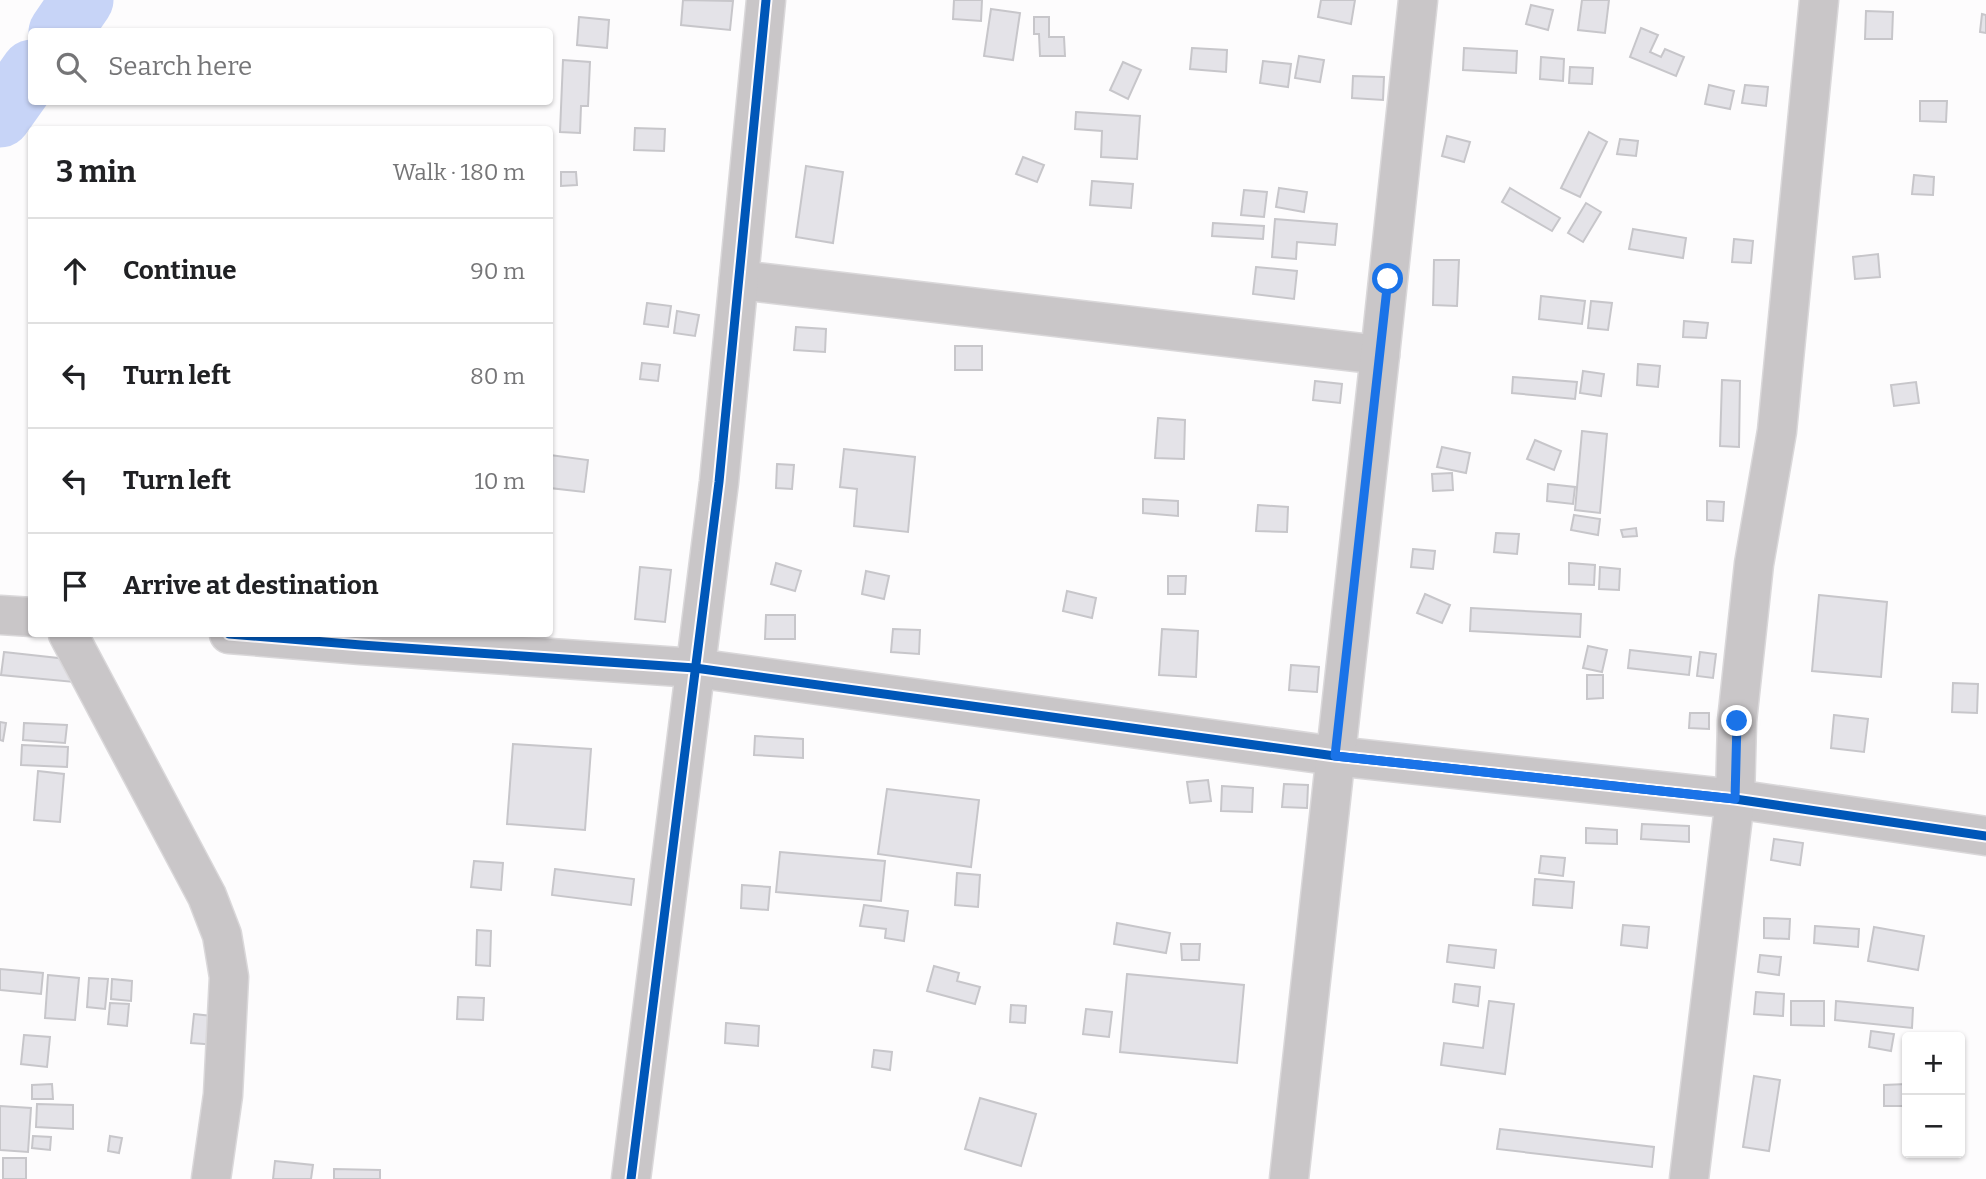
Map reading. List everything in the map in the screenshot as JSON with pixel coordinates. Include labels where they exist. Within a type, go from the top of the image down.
[{"type":"street","points":[[631,1179],[719,482],[766,0]]},
{"type":"street","points":[[1289,1179],[1418,0]]},
{"type":"street","points":[[1689,1179],[1735,799],[1740,695],[1754,565],[1777,431],[1819,0]]},
{"type":"street","points":[[739,280],[1380,355]]},
{"type":"street","points":[[0,615],[28,617]]},
{"type":"street","points":[[70,637],[207,896],[222,935],[229,977],[223,1095],[211,1179]]},
{"type":"street","points":[[265,637],[695,668],[1335,756],[1735,799],[1986,836]]},
{"type":"building","points":[[683,0],[733,1],[730,30],[681,25]]},
{"type":"building","points":[[954,0],[982,0],[981,21],[953,19]]},
{"type":"building","points":[[1321,0],[1355,0],[1351,24],[1318,17]]},
{"type":"building","points":[[1582,0],[1609,0],[1605,33],[1578,30]]},
{"type":"building","points":[[1531,5],[1553,10],[1548,30],[1526,24]]},
{"type":"building","points":[[991,9],[1020,13],[1013,60],[984,56]]},
{"type":"building","points":[[1866,11],[1893,12],[1892,39],[1865,39]]},
{"type":"building","points":[[1982,14],[1986,15],[1986,33],[1980,32]]},
{"type":"building","points":[[579,17],[609,20],[607,48],[577,45]]},
{"type":"building","points":[[1034,17],[1049,17],[1049,37],[1064,37],[1065,56],[1040,56],[1039,34],[1034,34]]},
{"type":"building","points":[[1641,28],[1658,35],[1650,52],[1661,57],[1665,49],[1684,57],[1676,76],[1630,57]]},
{"type":"building","points":[[1192,48],[1227,50],[1226,72],[1190,69]]},
{"type":"building","points":[[1464,48],[1517,51],[1516,73],[1463,70]]},
{"type":"building","points":[[1299,56],[1324,60],[1320,82],[1295,78]]},
{"type":"building","points":[[1541,57],[1564,59],[1563,81],[1540,79]]},
{"type":"building","points":[[563,60],[590,62],[588,106],[581,106],[580,133],[560,132]]},
{"type":"building","points":[[1263,61],[1291,64],[1288,87],[1260,83]]},
{"type":"building","points":[[1123,62],[1141,70],[1128,99],[1110,90]]},
{"type":"building","points":[[1570,67],[1593,68],[1592,84],[1569,83]]},
{"type":"building","points":[[1353,76],[1384,77],[1383,100],[1352,98]]},
{"type":"building","points":[[1709,85],[1734,91],[1730,109],[1705,104]]},
{"type":"building","points":[[1745,85],[1768,87],[1766,106],[1742,103]]},
{"type":"building","points":[[1920,101],[1947,101],[1946,122],[1920,121]]},
{"type":"building","points":[[1076,112],[1140,116],[1137,159],[1101,157],[1102,131],[1075,129]]},
{"type":"building","points":[[635,128],[665,129],[664,151],[634,150]]},
{"type":"building","points":[[1589,132],[1607,142],[1580,197],[1561,188]]},
{"type":"building","points":[[1447,136],[1470,142],[1464,162],[1442,156]]},
{"type":"building","points":[[1620,139],[1638,141],[1636,156],[1617,154]]},
{"type":"building","points":[[1023,157],[1044,165],[1037,182],[1016,174]]},
{"type":"building","points":[[806,166],[843,172],[833,243],[796,237]]},
{"type":"building","points":[[561,172],[576,172],[577,185],[561,186]]},
{"type":"building","points":[[1914,175],[1934,177],[1933,195],[1912,194]]},
{"type":"building","points":[[1092,181],[1133,184],[1131,208],[1090,205]]},
{"type":"building","points":[[1279,188],[1307,192],[1304,212],[1276,207]]},
{"type":"building","points":[[1510,188],[1560,218],[1552,231],[1502,202]]},
{"type":"building","points":[[1244,190],[1267,192],[1264,217],[1241,215]]},
{"type":"building","points":[[1586,203],[1601,212],[1583,242],[1568,233]]},
{"type":"building","points":[[1275,219],[1337,224],[1335,245],[1297,242],[1296,259],[1272,257]]},
{"type":"building","points":[[1213,223],[1264,226],[1263,239],[1212,236]]},
{"type":"building","points":[[1633,229],[1686,238],[1683,258],[1629,249]]},
{"type":"building","points":[[1734,239],[1753,241],[1751,263],[1732,262]]},
{"type":"building","points":[[1878,254],[1880,277],[1855,279],[1853,257]]},
{"type":"building","points":[[1434,260],[1459,260],[1457,306],[1433,305]]},
{"type":"building","points":[[1256,267],[1297,271],[1294,299],[1253,294]]},
{"type":"building","points":[[1541,296],[1585,301],[1582,324],[1539,319]]},
{"type":"building","points":[[1591,301],[1612,303],[1608,330],[1588,328]]},
{"type":"building","points":[[647,303],[671,306],[668,327],[644,324]]},
{"type":"building","points":[[677,311],[699,315],[695,336],[674,333]]},
{"type":"building","points":[[1684,321],[1708,323],[1706,338],[1683,337]]},
{"type":"building","points":[[796,327],[826,329],[825,352],[794,350]]},
{"type":"building","points":[[955,346],[982,346],[982,370],[955,370]]},
{"type":"building","points":[[642,363],[660,365],[658,381],[640,379]]},
{"type":"building","points":[[1638,364],[1660,366],[1658,387],[1637,385]]},
{"type":"building","points":[[1583,371],[1604,374],[1601,396],[1580,393]]},
{"type":"building","points":[[1513,377],[1577,382],[1575,399],[1512,393]]},
{"type":"building","points":[[1722,380],[1740,381],[1739,447],[1720,446]]},
{"type":"building","points":[[1315,381],[1342,384],[1340,403],[1313,400]]},
{"type":"building","points":[[1916,382],[1919,403],[1894,406],[1891,385]]},
{"type":"building","points":[[1158,418],[1185,420],[1184,459],[1155,458]]},
{"type":"building","points":[[1582,431],[1607,434],[1600,513],[1575,510]]},
{"type":"building","points":[[1535,440],[1561,451],[1554,470],[1527,459]]},
{"type":"building","points":[[1442,447],[1470,453],[1466,473],[1437,467]]},
{"type":"building","points":[[844,449],[915,457],[908,532],[854,526],[857,489],[840,487]]},
{"type":"building","points":[[553,455],[588,460],[584,492],[553,488]]},
{"type":"building","points":[[777,464],[794,465],[792,489],[776,488]]},
{"type":"building","points":[[1452,473],[1453,490],[1433,491],[1432,474]]},
{"type":"building","points":[[1548,484],[1575,487],[1573,504],[1547,501]]},
{"type":"building","points":[[1143,499],[1178,501],[1178,516],[1143,513]]},
{"type":"building","points":[[1707,501],[1724,502],[1723,521],[1707,520]]},
{"type":"building","points":[[1258,505],[1288,507],[1287,532],[1256,531]]},
{"type":"building","points":[[1574,515],[1600,519],[1598,535],[1571,530]]},
{"type":"building","points":[[1636,528],[1637,536],[1623,537],[1621,530]]},
{"type":"building","points":[[1496,533],[1519,534],[1517,554],[1494,552]]},
{"type":"building","points":[[1413,549],[1435,551],[1433,569],[1411,567]]},
{"type":"building","points":[[776,563],[801,571],[795,591],[771,584]]},
{"type":"building","points":[[1569,563],[1595,565],[1594,585],[1569,584]]},
{"type":"building","points":[[640,567],[671,570],[665,622],[635,619]]},
{"type":"building","points":[[1600,567],[1620,569],[1619,590],[1599,589]]},
{"type":"building","points":[[866,571],[889,576],[884,599],[862,594]]},
{"type":"building","points":[[1168,576],[1186,576],[1185,594],[1168,594]]},
{"type":"building","points":[[1067,591],[1096,598],[1092,618],[1063,611]]},
{"type":"building","points":[[1425,594],[1450,605],[1442,623],[1417,613]]},
{"type":"building","points":[[1819,595],[1887,602],[1881,677],[1812,671]]},
{"type":"building","points":[[1471,608],[1581,614],[1580,637],[1470,631]]},
{"type":"building","points":[[766,615],[795,615],[795,639],[765,639]]},
{"type":"building","points":[[893,629],[920,630],[919,654],[891,652]]},
{"type":"building","points":[[1162,629],[1198,631],[1196,677],[1159,675]]},
{"type":"building","points":[[1588,646],[1607,650],[1602,672],[1583,668]]},
{"type":"building","points":[[1630,650],[1691,657],[1689,675],[1628,668]]},
{"type":"building","points":[[4,652],[76,660],[74,682],[1,675]]},
{"type":"building","points":[[1700,652],[1716,654],[1713,678],[1697,676]]},
{"type":"building","points":[[1291,665],[1319,667],[1317,692],[1289,690]]},
{"type":"building","points":[[1587,675],[1603,675],[1603,698],[1587,699]]},
{"type":"building","points":[[1953,683],[1978,684],[1977,713],[1952,712]]},
{"type":"building","points":[[1690,713],[1709,713],[1709,729],[1689,728]]},
{"type":"building","points":[[1834,715],[1868,719],[1864,752],[1831,748]]},
{"type":"building","points":[[0,722],[6,723],[3,741],[0,740]]},
{"type":"building","points":[[24,723],[67,725],[65,743],[23,740]]},
{"type":"building","points":[[755,736],[803,739],[803,758],[754,755]]},
{"type":"building","points":[[513,744],[591,749],[585,830],[507,824]]},
{"type":"building","points":[[22,745],[68,747],[67,767],[21,765]]},
{"type":"building","points":[[38,771],[64,774],[60,822],[34,820]]},
{"type":"building","points":[[1208,780],[1211,801],[1190,803],[1187,782]]},
{"type":"building","points":[[1284,784],[1308,785],[1307,808],[1282,807]]},
{"type":"building","points":[[1222,786],[1253,788],[1252,812],[1221,811]]},
{"type":"building","points":[[887,789],[979,800],[971,867],[878,854]]},
{"type":"building","points":[[1642,824],[1689,826],[1689,842],[1641,839]]},
{"type":"building","points":[[1586,828],[1617,830],[1617,844],[1586,843]]},
{"type":"building","points":[[1774,839],[1803,843],[1800,865],[1771,860]]},
{"type":"building","points":[[780,852],[885,861],[881,901],[776,892]]},
{"type":"building","points":[[1541,856],[1565,858],[1563,876],[1539,873]]},
{"type":"building","points":[[474,861],[503,863],[501,890],[471,887]]},
{"type":"building","points":[[555,869],[634,879],[631,905],[552,895]]},
{"type":"building","points":[[957,873],[980,875],[978,907],[955,905]]},
{"type":"building","points":[[1535,879],[1574,882],[1572,908],[1533,905]]},
{"type":"building","points":[[742,885],[770,887],[768,910],[741,908]]},
{"type":"building","points":[[864,905],[908,911],[904,941],[885,938],[886,929],[860,926]]},
{"type":"building","points":[[1764,918],[1790,919],[1789,939],[1764,938]]},
{"type":"building","points":[[1117,923],[1170,933],[1166,953],[1114,944]]},
{"type":"building","points":[[1623,925],[1649,927],[1647,948],[1621,945]]},
{"type":"building","points":[[1815,926],[1859,929],[1858,947],[1814,943]]},
{"type":"building","points":[[1874,927],[1924,936],[1918,970],[1868,961]]},
{"type":"building","points":[[477,930],[491,931],[490,966],[476,965]]},
{"type":"building","points":[[1181,944],[1200,944],[1199,960],[1182,960]]},
{"type":"building","points":[[1449,945],[1496,950],[1494,968],[1447,962]]},
{"type":"building","points":[[1760,955],[1781,957],[1779,975],[1758,972]]},
{"type":"building","points":[[934,966],[959,973],[957,981],[980,987],[975,1004],[927,991]]},
{"type":"building","points":[[0,969],[43,973],[41,994],[0,990]]},
{"type":"building","points":[[1127,974],[1244,985],[1237,1063],[1120,1052]]},
{"type":"building","points":[[48,975],[79,978],[75,1020],[45,1018]]},
{"type":"building","points":[[89,978],[108,979],[105,1009],[87,1007]]},
{"type":"building","points":[[112,979],[132,981],[131,1001],[111,999]]},
{"type":"building","points":[[1455,984],[1480,987],[1478,1006],[1453,1002]]},
{"type":"building","points":[[1756,992],[1784,994],[1783,1016],[1754,1014]]},
{"type":"building","points":[[458,997],[484,998],[483,1020],[457,1019]]},
{"type":"building","points":[[1489,1001],[1514,1004],[1505,1074],[1441,1065],[1444,1043],[1483,1048]]},
{"type":"building","points":[[1791,1001],[1824,1001],[1824,1026],[1791,1025]]},
{"type":"building","points":[[1836,1001],[1913,1008],[1912,1028],[1835,1020]]},
{"type":"building","points":[[110,1003],[129,1004],[127,1026],[108,1024]]},
{"type":"building","points":[[1011,1005],[1026,1006],[1025,1023],[1010,1022]]},
{"type":"building","points":[[1086,1009],[1112,1012],[1109,1037],[1083,1034]]},
{"type":"building","points":[[194,1014],[221,1017],[218,1045],[191,1043]]},
{"type":"building","points":[[726,1023],[759,1026],[758,1046],[725,1043]]},
{"type":"building","points":[[1871,1031],[1894,1034],[1891,1051],[1869,1047]]},
{"type":"building","points":[[24,1035],[50,1037],[47,1067],[21,1064]]},
{"type":"building","points":[[874,1050],[892,1052],[890,1070],[872,1067]]},
{"type":"building","points":[[1754,1076],[1780,1080],[1769,1151],[1743,1147]]},
{"type":"building","points":[[52,1084],[53,1099],[32,1099],[32,1085]]},
{"type":"building","points":[[1902,1084],[1902,1106],[1884,1106],[1884,1085]]},
{"type":"building","points":[[980,1098],[1036,1114],[1021,1166],[965,1149]]},
{"type":"building","points":[[37,1104],[73,1105],[73,1129],[36,1127]]},
{"type":"building","points":[[0,1106],[31,1108],[28,1152],[0,1150]]},
{"type":"building","points":[[1500,1129],[1654,1147],[1652,1167],[1497,1149]]},
{"type":"building","points":[[33,1136],[51,1137],[50,1150],[32,1148]]},
{"type":"building","points":[[110,1136],[122,1138],[119,1153],[108,1151]]},
{"type":"building","points":[[3,1158],[26,1158],[26,1179],[3,1179]]},
{"type":"building","points":[[275,1161],[313,1165],[311,1179],[273,1179]]},
{"type":"building","points":[[334,1169],[380,1170],[380,1179],[334,1179]]},
{"type":"waterway","points":[[63,28],[82,0]]},
{"type":"waterway","points":[[0,116],[28,77]]},
{"type":"cycle path","points":[[631,1179],[719,482],[766,0]]},
{"type":"cycle path","points":[[265,637],[695,668],[1335,756],[1735,799],[1986,836]]},
{"type":"route","points":[[1388,279],[1335,756],[1735,799],[1737,721]]}]
